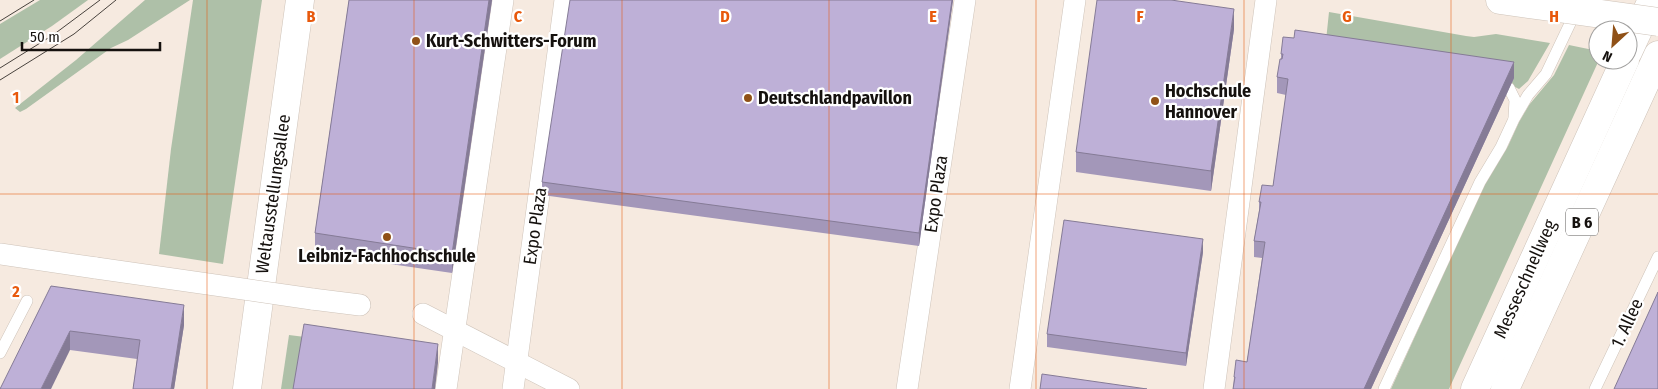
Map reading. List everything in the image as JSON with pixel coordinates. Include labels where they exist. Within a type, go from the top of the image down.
[{"type":"main road","name":"Weltausstellungsallee","points":[[247,389],[300,0]]},
{"type":"main road","points":[[1500,0],[1569,4],[1658,22]]},
{"type":"main road","points":[[1638,30],[1652,0]]},
{"type":"main road","name":"Messeschnellweg","points":[[1505,389],[1658,55]]},
{"type":"main road","name":"Messeschnellweg","points":[[1475,389],[1620,70]]},
{"type":"street","points":[[446,389],[503,0]]},
{"type":"street","name":"Expo Plaza","points":[[513,389],[565,0]]},
{"type":"street","name":"Expo Plaza","points":[[907,389],[965,0]]},
{"type":"street","points":[[1020,389],[1074,0]]},
{"type":"street","points":[[1214,389],[1266,0]]},
{"type":"street","points":[[0,254],[360,305]]},
{"type":"street","points":[[423,314],[570,389]]},
{"type":"lane","points":[[1384,389],[1480,182],[1528,95],[1546,74],[1569,4]]},
{"type":"lane","points":[[1509,88],[1515,100],[1514,119]]},
{"type":"lane","name":"1. Allee","points":[[1595,389],[1658,257]]},
{"type":"lane","points":[[1415,294],[1420,310]]},
{"type":"lane","points":[[0,353],[26,301]]},
{"type":"green space","points":[[40,0],[88,0],[52,26],[0,59],[0,24]]},
{"type":"green space","points":[[145,0],[190,0],[128,40],[111,48],[26,109],[20,112],[15,108],[76,60]]},
{"type":"green space","points":[[193,0],[262,0],[223,264],[159,254],[171,149]]},
{"type":"green space","points":[[1329,12],[1466,36],[1474,37],[1496,34],[1550,43],[1528,81],[1519,89],[1511,85],[1513,78],[1325,50]]},
{"type":"green space","points":[[1569,45],[1588,49],[1588,70],[1594,70],[1449,389],[1391,389],[1481,191],[1508,146],[1529,105],[1554,75]]},
{"type":"green space","points":[[289,335],[305,337],[297,389],[281,389]]},
{"type":"building","points":[[349,0],[489,0],[452,254],[315,233]]},
{"type":"building","name":"Deutschlandpavillon","points":[[570,0],[952,0],[919,233],[542,182]]},
{"type":"building","name":"Hochschule Hannover","points":[[1097,0],[1171,0],[1234,9],[1211,171],[1076,152]]},
{"type":"building","points":[[1295,30],[1514,62],[1364,389],[1233,389],[1236,360],[1247,362],[1265,242],[1254,241],[1262,185],[1273,186],[1288,79],[1277,77],[1280,59],[1282,59],[1283,54],[1281,54],[1283,37],[1294,38]]},
{"type":"building","points":[[1064,220],[1203,239],[1186,353],[1047,334]]},
{"type":"building","points":[[51,286],[184,305],[171,389],[133,389],[140,340],[70,331],[41,389],[0,389]]},
{"type":"building","points":[[1658,292],[1658,389],[1614,389]]},
{"type":"building","points":[[304,324],[438,344],[432,389],[293,389]]},
{"type":"building","points":[[1042,374],[1147,389],[1040,389]]},
{"type":"tram line","points":[[0,21],[34,0]]},
{"type":"tram line","points":[[0,68],[53,35],[100,0]]},
{"type":"tram line","points":[[0,80],[74,34],[116,0]]},
{"type":"place","name":"Kurt-Schwitters-Forum","points":[[416,41]]},
{"type":"place","name":"Deutschlandpavillon","points":[[748,98]]},
{"type":"place","name":"Hochschule Hannover","points":[[1155,101]]},
{"type":"place","name":"Leibniz-Fachhochschule","points":[[387,237]]}]
